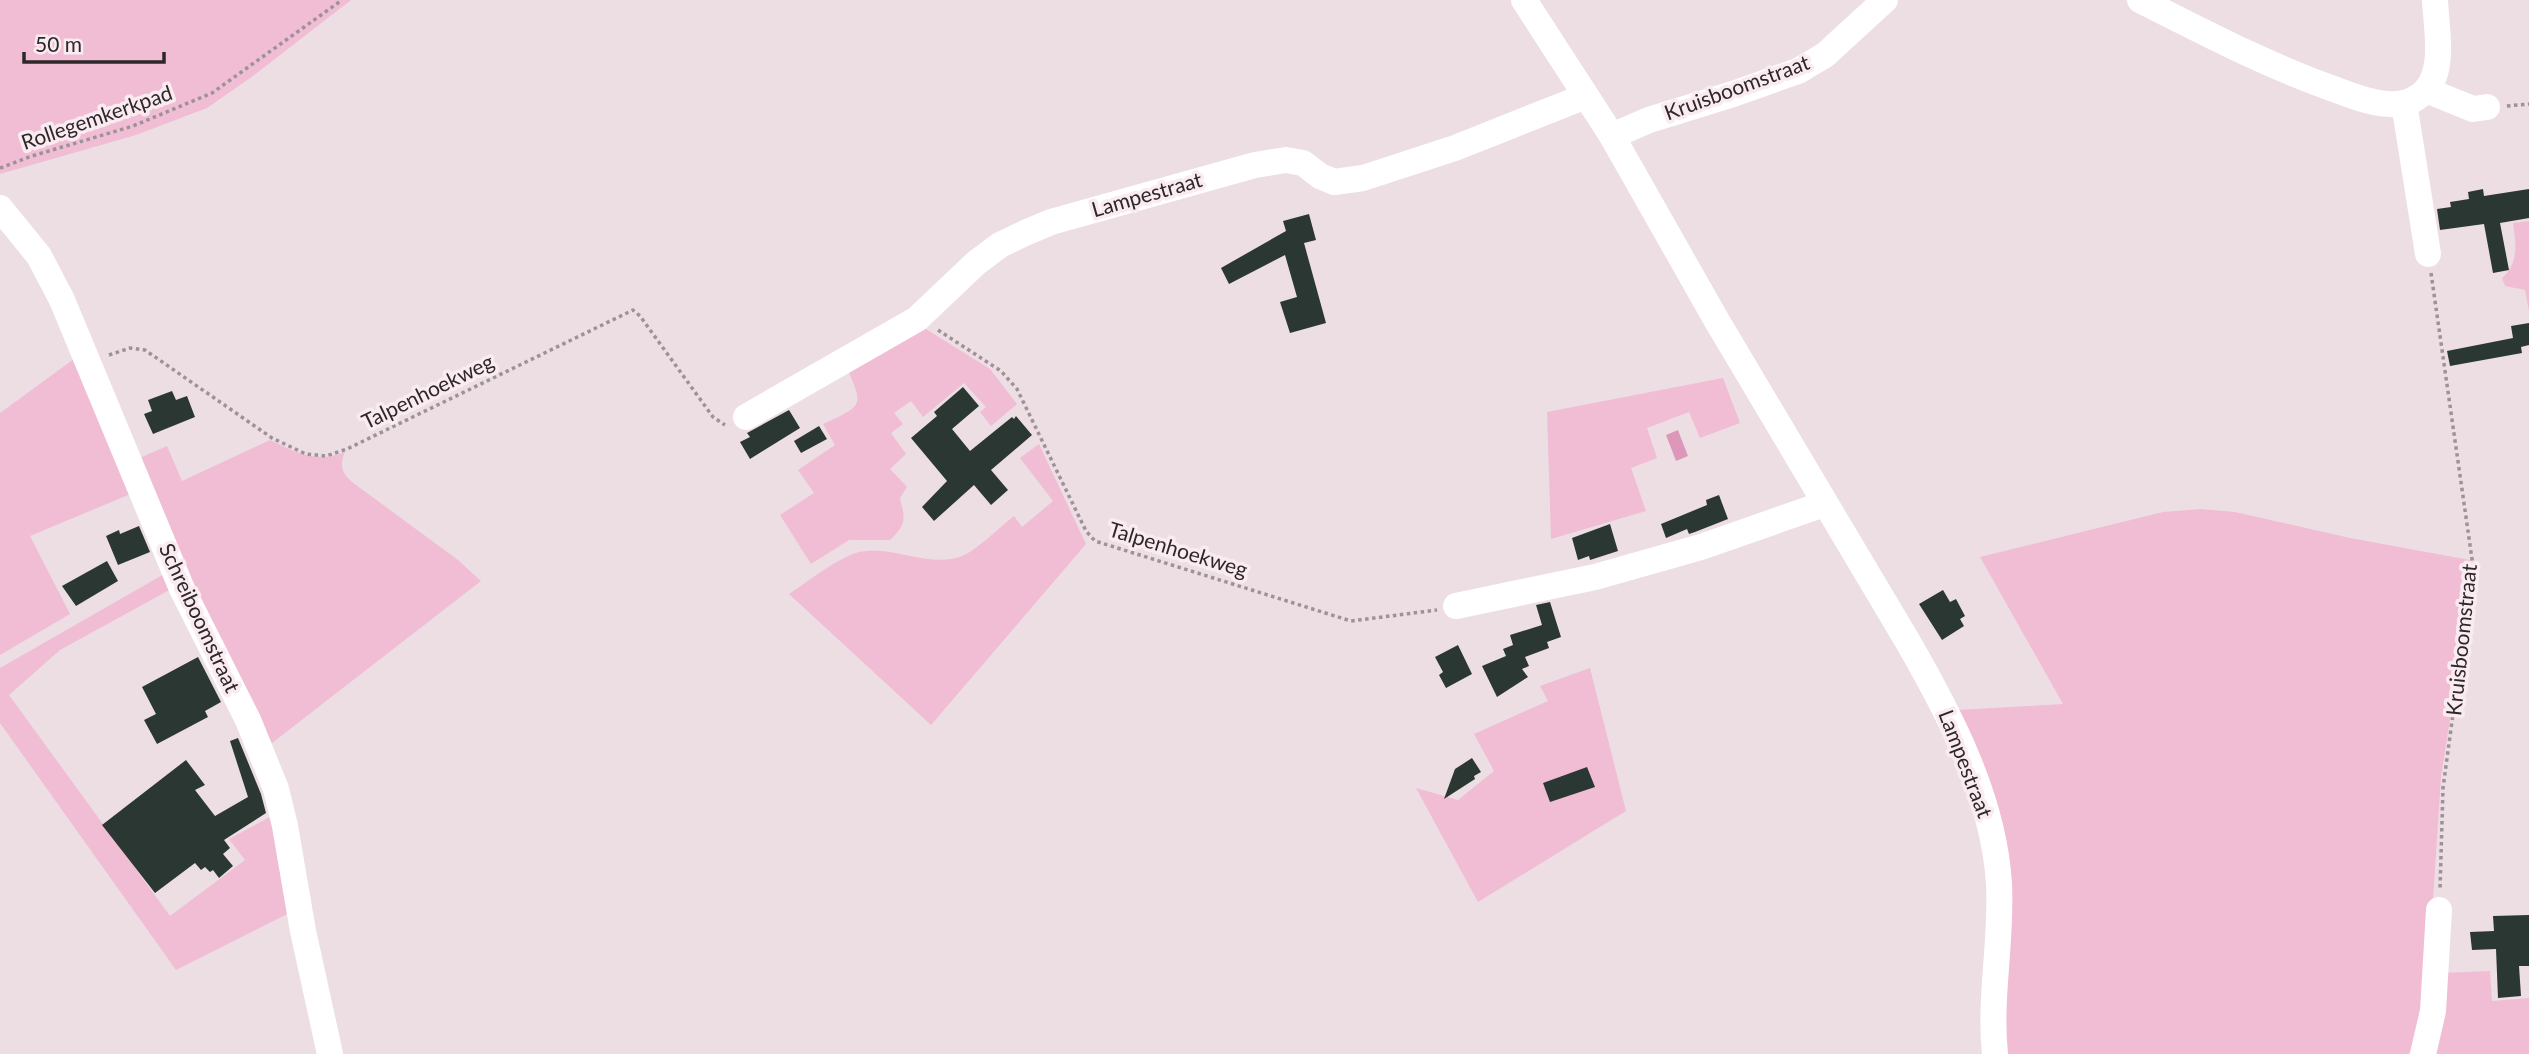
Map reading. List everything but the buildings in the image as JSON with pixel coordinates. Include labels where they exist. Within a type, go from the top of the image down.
[{"type":"street","name":"Lampestraat","points":[[1524,0],[1612,136],[1717,321],[1938,694],[1966,755],[1983,805],[1998,881],[1999,914],[1994,989],[1995,1054]]},
{"type":"street","name":"Kruisboomstraat","points":[[1612,136],[1649,120],[1798,71],[1832,49],[1885,0]]},
{"type":"street","points":[[2140,0],[2240,52],[2356,97],[2382,102],[2415,97],[2473,109],[2487,107]]},
{"type":"street","points":[[2428,254],[2415,97],[2434,76],[2437,49],[2435,0]]},
{"type":"street","name":"Lampestraat","points":[[746,417],[917,318],[976,263],[1000,245],[1051,222],[1255,165],[1286,160],[1303,163],[1320,176],[1334,182],[1363,178],[1455,148],[1586,96]]},
{"type":"street","name":"Schreiboomstraat","points":[[0,208],[38,256],[62,300],[182,589],[248,720],[276,789],[330,1054]]},
{"type":"street","points":[[1456,606],[1595,577],[1700,547],[1824,504]]},
{"type":"street","points":[[2423,1054],[2433,1011],[2439,910]]},
{"type":"path","name":"Rollegemkerkpad","points":[[0,168],[133,127],[212,93],[342,0]]},
{"type":"path","name":"Kruisboomstraat","points":[[2428,254],[2473,566],[2443,788],[2439,910]]},
{"type":"path","name":"Talpenhoekweg","points":[[88,362],[130,348],[145,350],[272,438],[306,454],[326,456],[346,449],[633,310],[713,417],[728,427],[746,417]]},
{"type":"path","name":"Talpenhoekweg","points":[[917,318],[981,356],[1017,389],[1086,530],[1096,541],[1351,621],[1456,606]]},
{"type":"shaded area","points":[[0,0],[351,0],[207,108],[136,135],[0,174]]},
{"type":"shaded area","points":[[2529,221],[2529,311],[2525,290],[2505,286],[2502,278],[2514,260],[2513,223]]},
{"type":"shaded area","points":[[921,326],[990,369],[1017,404],[991,426],[980,412],[986,407],[964,383],[923,417],[911,401],[894,413],[903,424],[891,433],[906,454],[890,469],[907,487],[900,498],[904,516],[902,525],[890,540],[849,540],[811,564],[780,515],[814,493],[798,470],[835,445],[823,424],[847,412],[857,402],[855,388],[845,364]]},
{"type":"shaded area","points":[[78,356],[133,493],[30,536],[70,614],[0,655],[0,413]]},
{"type":"shaded area","points":[[1723,378],[1740,423],[1700,438],[1689,412],[1647,428],[1657,458],[1631,468],[1646,511],[1551,539],[1547,412]]},
{"type":"shaded area","points":[[1678,430],[1688,456],[1676,461],[1666,435]]},
{"type":"shaded area","points":[[270,440],[315,457],[345,452],[342,468],[352,482],[458,560],[481,581],[272,743],[216,639],[135,460],[167,446],[182,481]]},
{"type":"shaded area","points":[[1039,444],[1086,544],[931,725],[789,594],[832,564],[859,552],[872,550],[937,560],[949,559],[974,549],[1014,516],[1022,527],[1053,501],[1020,458]]},
{"type":"shaded area","points":[[2201,509],[2235,512],[2350,538],[2470,560],[2441,777],[2425,1023],[2414,1049],[2408,1054],[2004,1054],[2006,963],[1956,710],[2063,704],[1980,557],[2163,512]]},
{"type":"shaded area","points":[[166,573],[173,588],[60,650],[9,695],[170,916],[245,860],[229,839],[277,813],[291,912],[176,970],[0,723],[0,668]]},
{"type":"shaded area","points":[[1590,668],[1626,811],[1478,902],[1416,788],[1458,800],[1494,771],[1474,734],[1548,701],[1540,686]]},
{"type":"shaded area","points":[[2490,971],[2492,1001],[2529,998],[2529,1054],[2437,1054],[2433,1051],[2441,973]]}]
